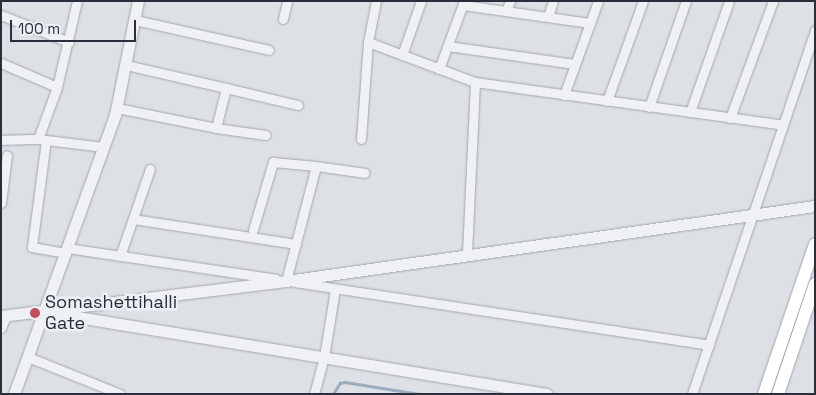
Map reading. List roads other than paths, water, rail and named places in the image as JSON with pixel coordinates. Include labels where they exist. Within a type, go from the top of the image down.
[{"type":"main road","points":[[764,394],[815,244]]},
{"type":"main road","points":[[778,394],[815,284]]},
{"type":"street","points":[[78,1],[69,42],[42,139],[32,247],[120,256],[709,345]]},
{"type":"street","points":[[14,394],[117,108],[138,1]]},
{"type":"street","points":[[283,19],[287,1]]},
{"type":"street","points":[[361,139],[368,42],[376,1]]},
{"type":"street","points":[[402,55],[422,1]]},
{"type":"street","points":[[506,11],[510,1]]},
{"type":"street","points":[[548,17],[553,1]]},
{"type":"street","points":[[564,95],[598,1]]},
{"type":"street","points":[[607,101],[643,1]]},
{"type":"street","points":[[649,107],[686,1]]},
{"type":"street","points":[[690,112],[729,1]]},
{"type":"street","points":[[730,118],[773,1]]},
{"type":"street","points":[[439,69],[463,3],[590,23]]},
{"type":"street","points":[[1,15],[69,42]]},
{"type":"street","points":[[135,20],[269,50]]},
{"type":"street","points":[[692,394],[815,30]]},
{"type":"street","points":[[368,42],[476,82],[782,125]]},
{"type":"street","points":[[448,46],[575,64]]},
{"type":"street","points":[[1,63],[57,87]]},
{"type":"street","points":[[126,65],[298,105]]},
{"type":"street","points":[[467,253],[476,82]]},
{"type":"street","points":[[216,128],[226,88]]},
{"type":"street","points":[[117,108],[266,136]]},
{"type":"street","points":[[1,140],[42,139],[104,147]]},
{"type":"street","points":[[1,203],[7,154]]},
{"type":"street","points":[[253,230],[273,162],[365,173]]},
{"type":"street","points":[[286,281],[316,166]]},
{"type":"street","points":[[120,256],[150,169]]},
{"type":"street","points":[[1,328],[4,316],[286,281],[467,253],[815,206]]},
{"type":"street","points":[[133,219],[296,244]]},
{"type":"street","points":[[314,394],[324,357],[335,288]]},
{"type":"street","points":[[45,312],[546,394]]},
{"type":"street","points":[[28,357],[120,394]]},
{"type":"waterway","points":[[333,394],[340,383],[345,382],[419,394]]},
{"type":"place","name":"Somashettihalli Gate","points":[[35,313]]}]
